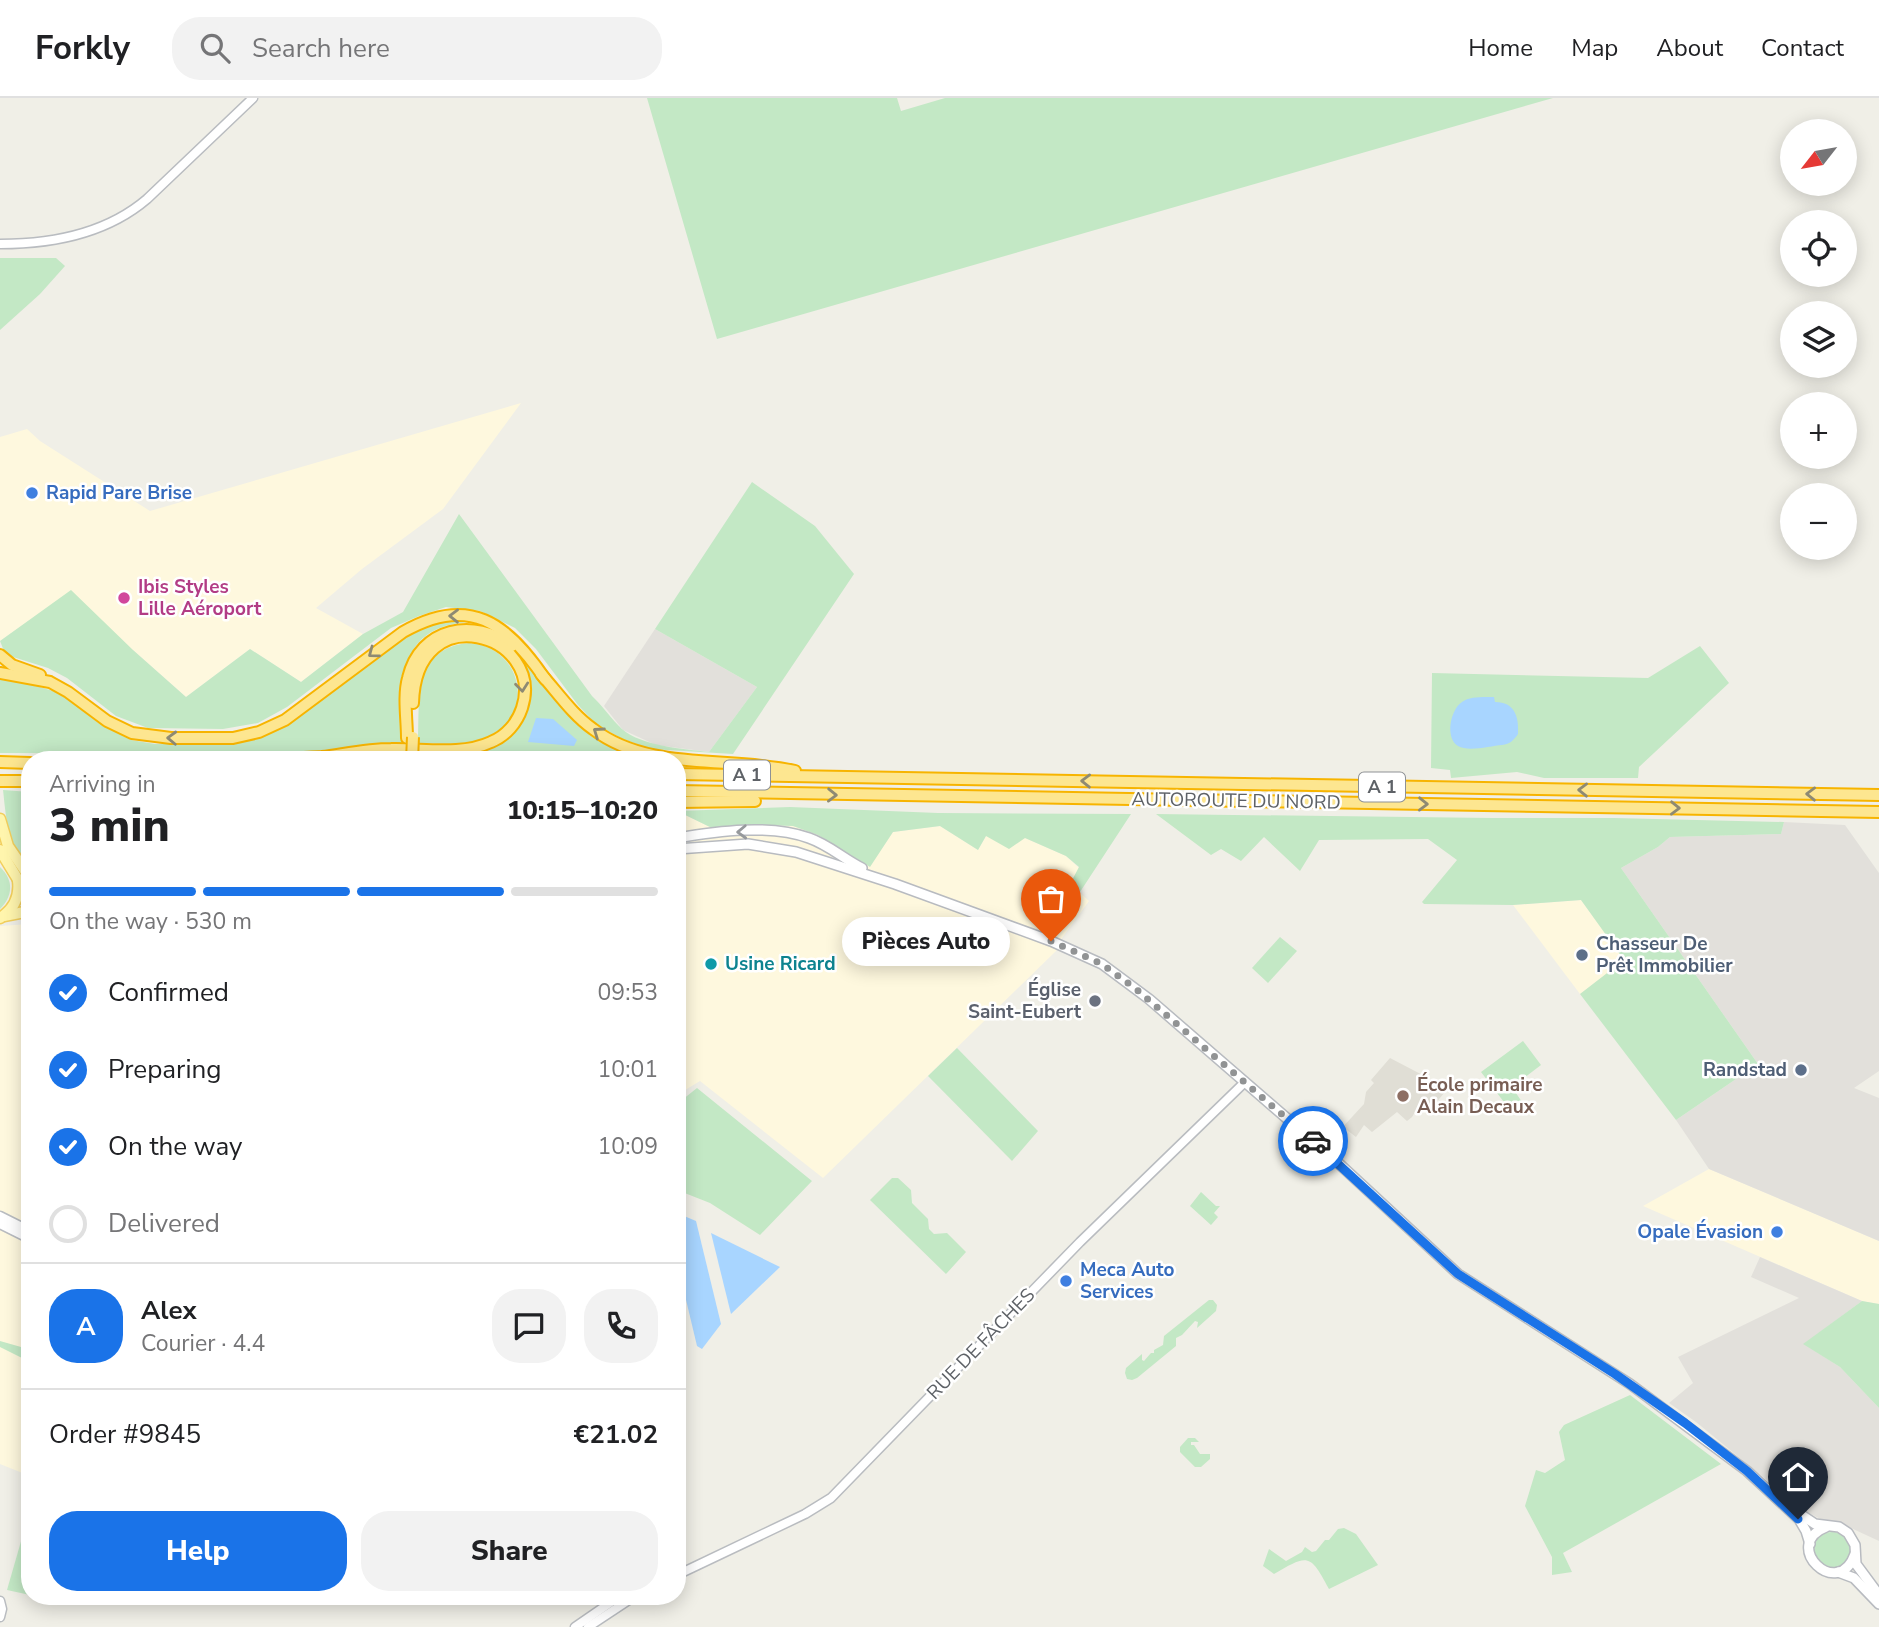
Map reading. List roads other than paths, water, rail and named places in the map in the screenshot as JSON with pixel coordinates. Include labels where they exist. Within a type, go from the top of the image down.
[{"type":"highway","points":[[0,673],[44,680],[68,692],[107,721],[132,733],[171,738],[233,738],[259,732],[285,720],[412,626],[431,618],[453,615],[483,620],[501,629],[528,653],[545,679]]},
{"type":"highway","points":[[411,751],[407,685],[411,668],[425,646],[447,633],[472,629],[498,636],[515,647],[592,728],[634,751]]},
{"type":"highway","points":[[358,751],[375,749],[468,748],[493,741],[515,723],[523,703],[521,675],[508,652],[494,642],[474,636],[450,640],[433,650],[422,662],[416,675],[410,738],[408,751]]},
{"type":"highway","points":[[0,654],[12,665],[39,672],[44,680]]},
{"type":"highway","points":[[686,759],[771,765],[817,776]]},
{"type":"highway","points":[[0,762],[21,763]]},
{"type":"highway","name":"AUTOROUTE DU NORD","points":[[686,774],[1879,795]]},
{"type":"highway","points":[[0,781],[21,781]]},
{"type":"highway","name":"AUTOROUTE DU NORD","points":[[686,791],[1879,811]]},
{"type":"highway","points":[[686,802],[757,801],[764,794]]},
{"type":"main road","points":[[0,819],[8,846],[21,865]]},
{"type":"main road","points":[[686,837],[753,831],[796,835],[819,843],[859,867],[895,884]]},
{"type":"main road","points":[[686,848],[737,844],[782,849],[895,884],[1061,945],[1102,964],[1143,995],[1352,1175],[1458,1274],[1639,1390],[1815,1524],[1839,1527],[1848,1533],[1854,1542],[1859,1570],[1879,1595]]},
{"type":"main road","points":[[0,849],[4,861],[21,882]]},
{"type":"main road","points":[[0,918],[9,911],[17,898],[17,877]]},
{"type":"main road","points":[[0,918],[21,913]]},
{"type":"main road","points":[[1779,1499],[1803,1525],[1810,1544],[1811,1558],[1817,1567],[1854,1578],[1879,1604]]},
{"type":"main road","points":[[1810,1544],[1816,1533],[1828,1527]]},
{"type":"main road","points":[[1838,1572],[1850,1564],[1855,1553]]},
{"type":"street","points":[[0,244],[37,244],[67,238],[131,211],[253,98]]},
{"type":"street","name":"RUE DE FÂCHES","points":[[727,1550],[805,1514],[835,1495],[1080,1242],[1245,1082]]},
{"type":"street","points":[[0,1216],[21,1226]]},
{"type":"street","points":[[0,1224],[21,1234]]},
{"type":"street","points":[[686,1566],[727,1550]]},
{"type":"street","points":[[686,1570],[727,1550]]},
{"type":"street","points":[[0,1601],[0,1617]]},
{"type":"street","points":[[575,1627],[611,1605]]},
{"type":"street","points":[[589,1627],[615,1605]]},
{"type":"water","points":[[1494,697],[1495,702],[1507,705],[1514,712],[1518,722],[1518,734],[1510,743],[1502,745],[1473,749],[1458,746],[1450,731],[1454,711],[1469,699]]},
{"type":"water","points":[[536,718],[553,719],[577,740],[574,746],[528,742]]},
{"type":"water","points":[[686,1217],[696,1221],[721,1324],[702,1349],[697,1346],[686,1300]]},
{"type":"water","points":[[711,1233],[780,1267],[731,1314]]},
{"type":"place","name":"Rapid Pare Brise","points":[[32,493]]},
{"type":"place","name":"Ibis Styles Lille Aéroport","points":[[124,598]]},
{"type":"place","name":"Pièces Auto","points":[[1051,941]]},
{"type":"place","name":"Chasseur De Prêt Immobilier","points":[[1582,955]]},
{"type":"place","name":"Usine Ricard","points":[[711,964]]},
{"type":"place","name":"Église Saint-Eubert","points":[[1095,1001]]},
{"type":"place","name":"Randstad","points":[[1801,1070]]},
{"type":"place","name":"École primaire Alain Decaux","points":[[1403,1096]]},
{"type":"place","name":"Opale Évasion","points":[[1777,1232]]},
{"type":"place","name":"Meca Auto Services","points":[[1066,1281]]}]
